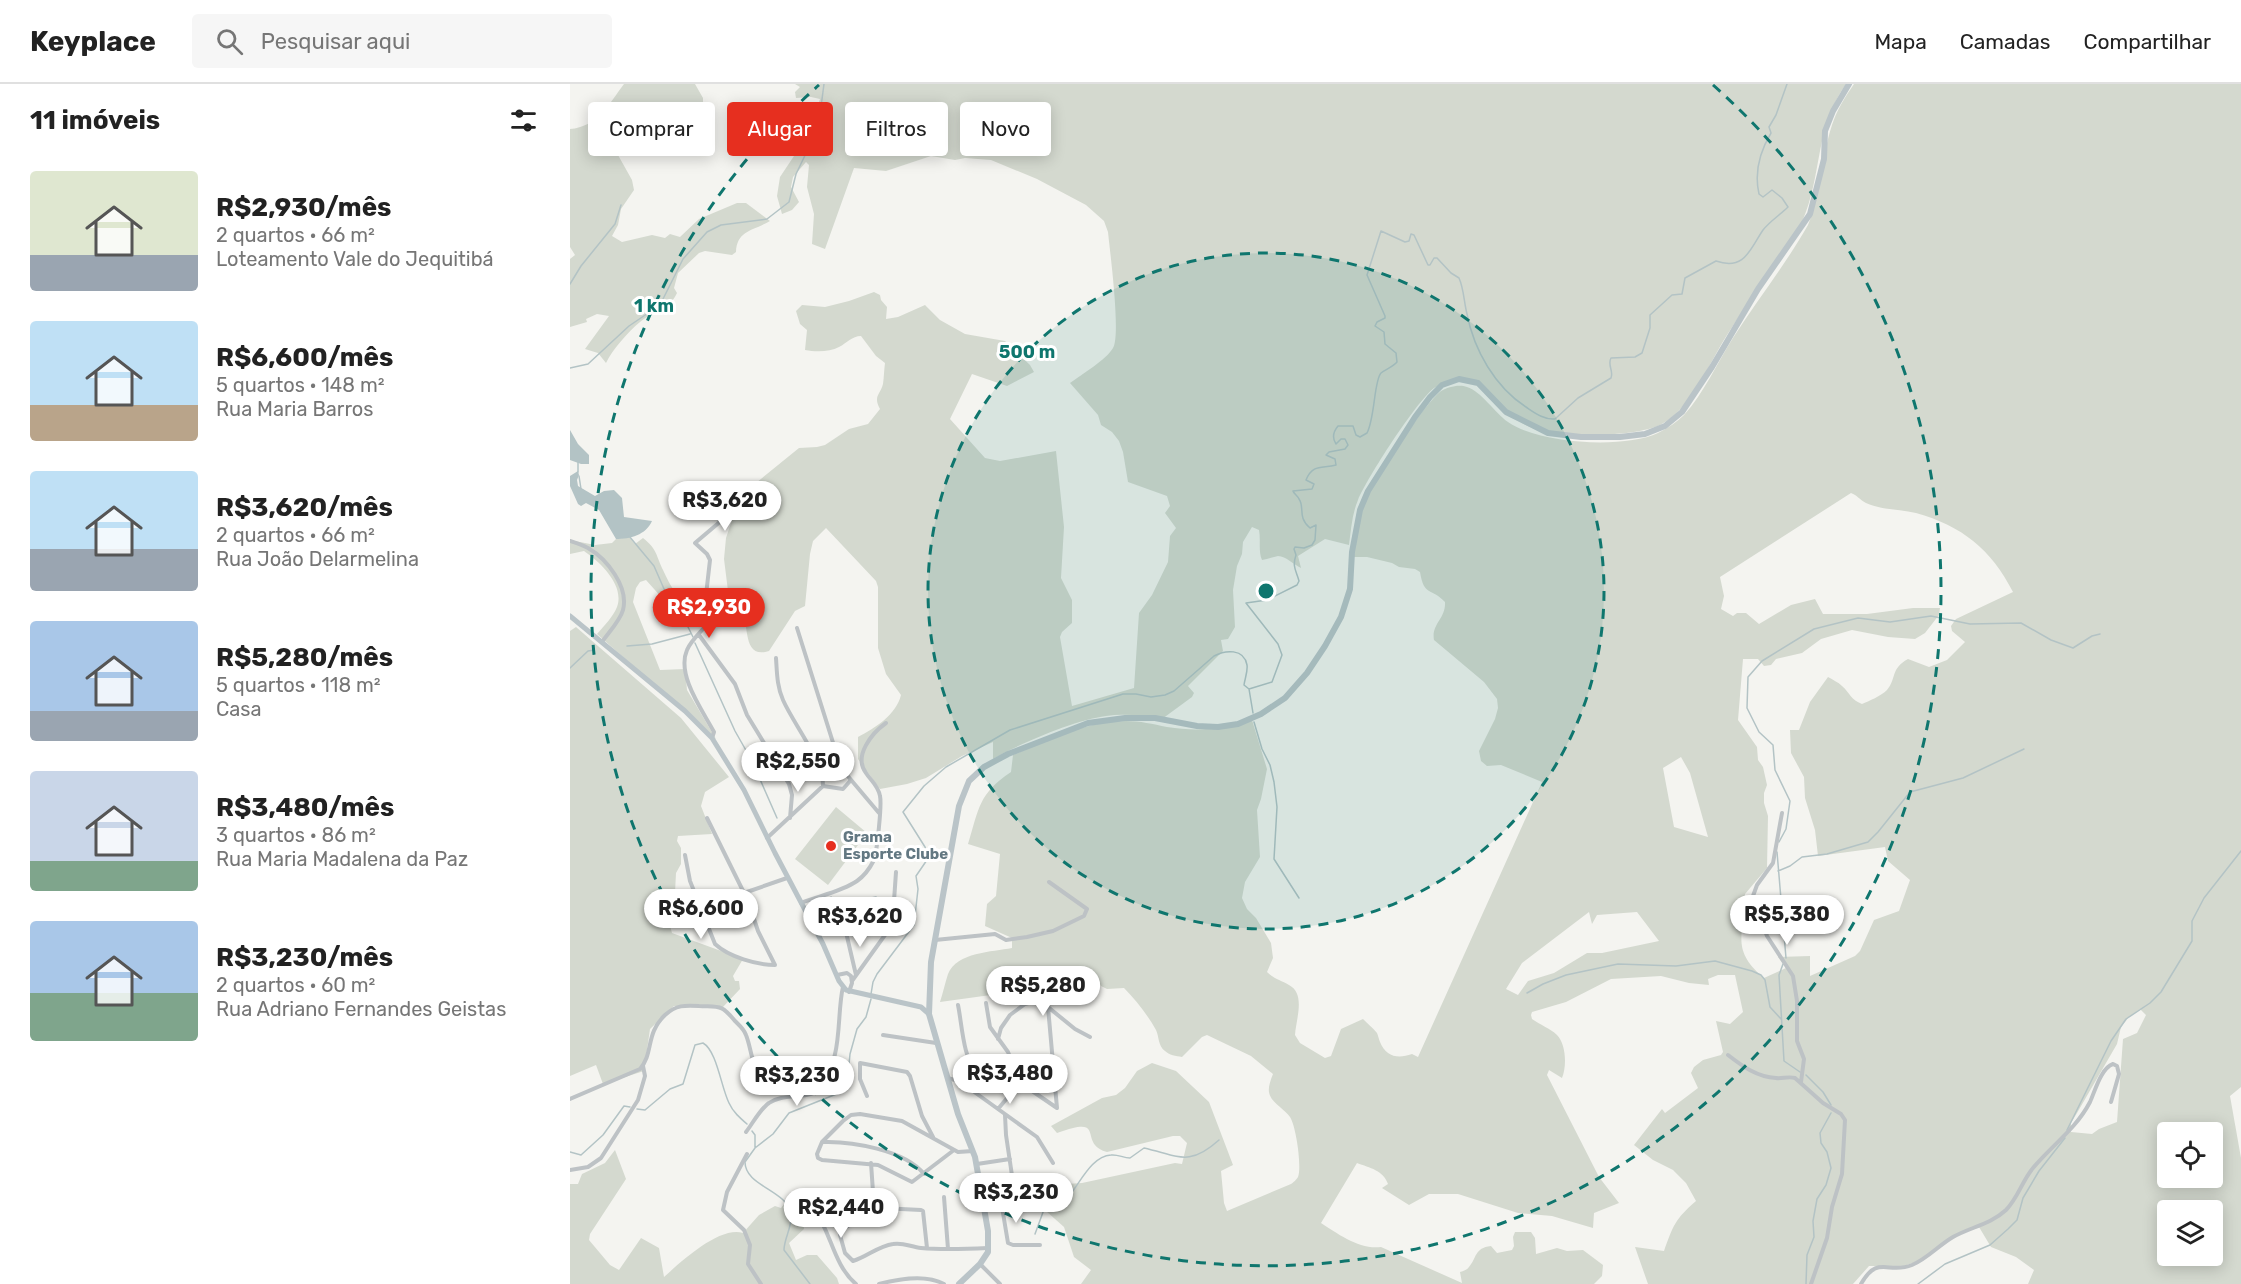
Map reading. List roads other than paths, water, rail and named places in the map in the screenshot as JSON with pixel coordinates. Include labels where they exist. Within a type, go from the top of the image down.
[{"type":"main road","points":[[959,1284],[980,1264],[988,1248],[988,1231],[973,1151],[947,1078],[929,1014],[931,962],[959,806],[969,781],[984,767],[1008,754],[1088,723],[1125,718],[1155,718],[1197,726],[1218,727],[1238,724],[1261,714],[1285,698],[1307,673],[1341,617],[1350,589],[1352,552],[1360,510],[1368,491],[1415,417],[1430,397],[1443,385],[1460,379],[1478,383],[1506,412],[1548,433],[1581,437],[1620,437],[1645,434],[1665,426],[1682,412],[1712,367],[1758,289],[1810,214],[1824,159],[1825,131],[1833,111],[1849,84]]},
{"type":"main road","points":[[570,616],[685,711],[712,738],[744,790],[843,987],[849,992],[921,1007],[929,1014]]},
{"type":"street","points":[[712,738],[714,732],[691,693],[685,667],[688,647],[710,621],[706,595],[710,560],[695,543],[741,504]]},
{"type":"street","points":[[570,541],[587,548],[603,560],[617,578],[623,598],[623,611],[602,642]]},
{"type":"street","points":[[797,628],[841,768],[879,813]]},
{"type":"street","points":[[699,635],[735,684],[747,715],[789,784],[792,795],[790,818]]},
{"type":"street","points":[[767,838],[823,786],[823,778],[782,698],[777,679],[776,658]]},
{"type":"street","points":[[801,903],[856,881],[868,870],[875,857],[880,796],[876,783],[864,772],[861,759],[875,731],[886,723]]},
{"type":"street","points":[[823,786],[843,789],[851,780]]},
{"type":"street","points":[[1782,813],[1773,862],[1757,885],[1753,896],[1767,936],[1793,976],[1797,1000],[1797,1041],[1804,1059],[1801,1082]]},
{"type":"street","points":[[685,855],[690,881],[717,946],[745,959],[775,965],[758,931],[744,893],[706,818]]},
{"type":"street","points":[[849,992],[852,981],[900,915],[894,901],[896,872]]},
{"type":"street","points":[[744,893],[787,878]]},
{"type":"street","points":[[935,940],[995,934],[1006,940],[1026,937],[1053,931],[1084,916],[1087,909],[1049,882]]},
{"type":"street","points":[[667,921],[702,908]]},
{"type":"street","points":[[851,916],[845,926],[856,976]]},
{"type":"street","points":[[837,975],[849,974],[852,981]]},
{"type":"street","points":[[746,1132],[771,1101],[816,1092],[823,1086],[836,1049],[843,987]]},
{"type":"street","points":[[998,1038],[1001,1028],[1010,1015],[1018,1008],[1035,1001],[1048,1007],[1075,1029],[1090,1037]]},
{"type":"street","points":[[986,1003],[990,1027],[1008,1052],[1019,1082],[1057,1108],[1048,1007]]},
{"type":"street","points":[[570,1170],[588,1167],[601,1158],[638,1100],[645,1076],[643,1066],[652,1032],[676,1007],[684,1005],[726,1009],[746,1034],[754,1065],[763,1078],[777,1082],[807,1084],[818,1083],[826,1075]]},
{"type":"street","points":[[958,1005],[964,1040],[974,1069],[987,1081],[1010,1094]]},
{"type":"street","points":[[883,1035],[936,1043]]},
{"type":"street","points":[[1728,1055],[1751,1071],[1777,1078],[1791,1076],[1801,1082],[1823,1103],[1840,1113],[1845,1120],[1842,1174],[1832,1207],[1827,1238],[1818,1258],[1811,1284]]},
{"type":"street","points":[[867,1096],[860,1079],[860,1063],[907,1072],[922,1116],[933,1137]]},
{"type":"street","points":[[1861,1284],[1867,1274],[1876,1267],[1909,1267],[1953,1237],[1994,1220],[2002,1214],[2013,1203],[2034,1167],[2074,1126],[2106,1069],[2113,1064],[2117,1066],[2119,1074],[2111,1101]]},
{"type":"street","points":[[570,1099],[625,1077],[643,1066]]},
{"type":"street","points":[[947,1078],[956,1079],[1037,1137],[1053,1163]]},
{"type":"street","points":[[998,1109],[1019,1082]]},
{"type":"street","points":[[954,1150],[915,1181],[910,1182],[871,1163],[820,1159],[817,1154],[820,1144],[846,1118],[858,1114],[902,1121],[960,1153],[973,1151]]},
{"type":"street","points":[[982,1199],[1012,1193],[1014,1190],[1005,1114]]},
{"type":"street","points":[[820,1144],[849,1142],[881,1151],[910,1162],[924,1174]]},
{"type":"street","points":[[747,1154],[728,1192],[723,1210],[744,1230],[750,1245],[748,1264],[761,1284]]},
{"type":"street","points":[[976,1164],[1010,1159]]},
{"type":"street","points":[[871,1163],[873,1192],[881,1208]]},
{"type":"street","points":[[831,1191],[873,1192]]},
{"type":"street","points":[[1000,1195],[1008,1243],[1040,1245]]},
{"type":"street","points":[[944,1197],[948,1249]]},
{"type":"street","points":[[813,1208],[820,1216],[831,1244],[849,1277],[856,1284]]},
{"type":"street","points":[[927,1248],[923,1210],[881,1208],[844,1228],[840,1237],[846,1256],[854,1261],[877,1248],[891,1244],[904,1243],[927,1248],[948,1249],[988,1248]]},
{"type":"street","points":[[980,1264],[1000,1284]]},
{"type":"street","points":[[879,1284],[915,1279],[935,1280],[944,1284]]},
{"type":"waterway","points":[[570,368],[588,364],[629,326],[660,305],[683,259],[707,232],[721,225],[767,219],[789,202],[796,174],[819,122],[824,84]]},
{"type":"waterway","points":[[1249,689],[1272,682],[1282,655],[1278,644],[1246,603],[1267,600],[1297,585],[1299,581],[1294,566],[1296,555],[1294,549],[1312,545],[1315,540],[1316,525],[1310,528],[1306,524],[1302,516],[1301,502],[1293,491],[1312,489],[1314,484],[1306,480],[1312,471],[1336,465],[1335,459],[1326,455],[1329,452],[1345,449],[1348,445],[1345,439],[1341,439],[1336,444],[1334,435],[1338,426],[1353,426],[1356,435],[1360,437],[1367,433],[1379,377],[1397,362],[1396,353],[1385,344],[1384,332],[1375,326],[1385,316],[1367,275],[1381,231],[1405,242],[1409,241],[1411,234],[1414,235],[1428,265],[1434,258],[1437,258],[1459,278],[1470,328],[1481,354],[1496,378],[1515,399],[1526,407],[1540,416],[1555,419],[1578,398],[1611,378],[1611,358],[1635,357],[1642,353],[1650,328],[1650,315],[1672,295],[1682,294],[1685,278],[1716,261],[1726,263],[1740,261],[1750,251],[1763,230],[1788,207],[1772,190],[1763,197],[1759,194],[1757,178],[1763,148],[1771,133],[1769,127],[1776,115],[1787,84]]},
{"type":"waterway","points":[[570,284],[581,266],[615,224],[621,205]]},
{"type":"waterway","points":[[578,462],[578,472]]},
{"type":"waterway","points":[[579,476],[581,489]]},
{"type":"waterway","points":[[629,536],[654,566],[668,598],[683,617],[693,637]]},
{"type":"waterway","points":[[1779,842],[1786,829],[1790,801],[1775,770],[1773,745],[1759,732],[1747,708],[1748,677],[1762,661],[1814,629],[1858,618],[1890,622],[1931,616],[1970,624],[2021,623],[2051,640],[2073,648],[2092,636],[2100,634]]},
{"type":"waterway","points":[[627,646],[652,644],[690,634]]},
{"type":"waterway","points":[[695,643],[777,818]]},
{"type":"waterway","points":[[570,668],[588,651],[594,650]]},
{"type":"waterway","points":[[871,994],[877,974],[914,925],[918,889],[916,876],[929,857],[903,812],[924,786],[946,767],[1010,730],[1123,694],[1151,697],[1165,695],[1174,691],[1214,656],[1223,652],[1238,653],[1245,659],[1247,670],[1244,685],[1249,689],[1253,713]]},
{"type":"waterway","points":[[1254,722],[1274,782],[1277,807],[1274,859],[1299,898]]},
{"type":"waterway","points":[[1778,871],[1802,857],[1827,854],[1868,842],[1910,792],[1963,778],[2024,749]]},
{"type":"waterway","points":[[2067,1130],[2111,1041],[2126,1019],[2150,1003],[2161,992],[2192,941],[2192,921],[2204,898],[2241,851]]},
{"type":"waterway","points":[[1777,852],[1786,958]]},
{"type":"waterway","points":[[831,897],[837,905],[876,897],[896,917]]},
{"type":"waterway","points":[[900,921],[910,929]]},
{"type":"waterway","points":[[1527,993],[1566,975],[1618,964],[1676,966],[1715,961],[1761,975],[1765,980],[1770,1007],[1781,1019]]},
{"type":"waterway","points":[[1783,964],[1779,975],[1784,1061],[1800,1072]]},
{"type":"waterway","points":[[810,1284],[784,1250],[791,1218],[788,1205],[751,1177],[745,1162],[755,1148],[773,1134],[789,1113],[844,1091],[857,1029],[866,1017],[871,999]]},
{"type":"waterway","points":[[637,1109],[645,1110],[670,1089],[683,1084],[695,1045],[703,1043],[712,1054],[731,1106],[747,1124]]},
{"type":"waterway","points":[[1806,1075],[1823,1092],[1831,1105]]},
{"type":"waterway","points":[[570,1152],[581,1155],[603,1135],[624,1106],[630,1107]]},
{"type":"waterway","points":[[1806,1284],[1807,1255],[1814,1237],[1813,1221],[1817,1199],[1826,1185],[1831,1168],[1827,1152],[1821,1143],[1820,1133],[1831,1113]]},
{"type":"waterway","points":[[752,1131],[755,1135],[755,1147]]},
{"type":"waterway","points":[[1918,1284],[1945,1264],[1990,1245],[2008,1229],[2017,1220],[2023,1198],[2039,1171],[2065,1138]]},
{"type":"waterway","points":[[1035,1234],[1046,1204],[1059,1195],[1072,1192],[1088,1169],[1099,1159],[1114,1155],[1130,1158],[1144,1148],[1175,1156],[1191,1157],[1200,1154],[1219,1140]]},
{"type":"place","name":"Grama Esporte Clube","points":[[831,846]]}]
